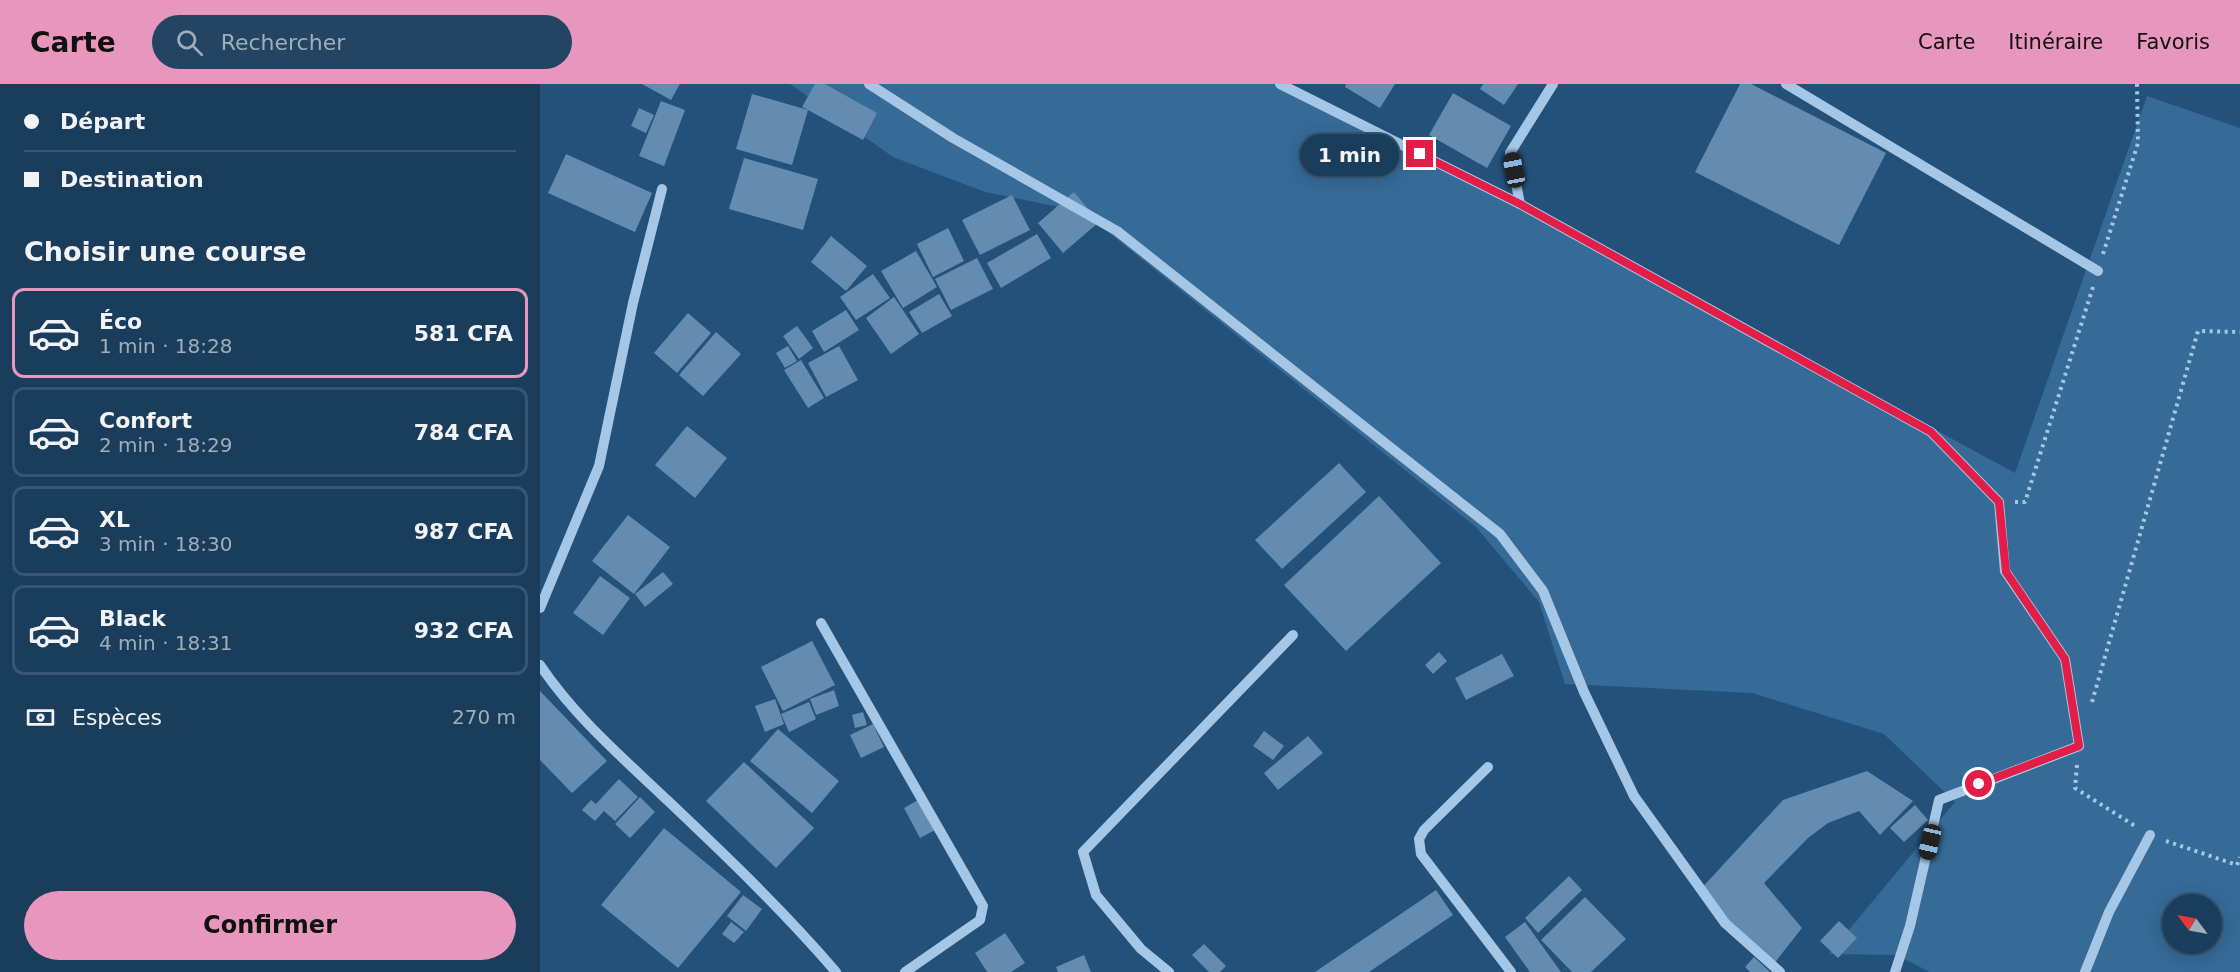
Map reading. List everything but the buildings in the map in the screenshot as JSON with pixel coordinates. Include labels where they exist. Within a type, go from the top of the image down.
[{"type":"street","points":[[869,84],[953,138],[1117,231],[1500,534],[1543,591],[1584,692],[1634,796],[1725,922],[1780,972]]},
{"type":"street","points":[[1281,84],[1520,204],[1931,432],[1999,502],[2006,572],[2065,659],[2079,746],[1939,800],[1910,926],[1895,972]]},
{"type":"street","points":[[1520,204],[1510,153],[1553,84]]},
{"type":"street","points":[[1786,84],[2098,271]]},
{"type":"street","points":[[540,607],[599,466],[633,303],[662,189]]},
{"type":"street","points":[[821,622],[983,906],[980,920],[905,972]]},
{"type":"street","points":[[1169,972],[1141,949],[1096,895],[1083,852],[1293,635]]},
{"type":"street","points":[[540,665],[592,729],[746,874],[836,972]]},
{"type":"street","points":[[1488,767],[1424,830],[1419,839],[1421,854],[1511,972]]},
{"type":"street","points":[[2085,972],[2109,912],[2150,835]]},
{"type":"path","points":[[1999,502],[2025,502],[2138,143],[2137,84]]},
{"type":"path","points":[[2089,711],[2198,331],[2240,332]]},
{"type":"shaded area","points":[[790,84],[1291,84],[1432,156],[2015,473],[2147,96],[2240,128],[2240,972],[1930,972],[1896,955],[1829,954],[1955,802],[1884,734],[1752,693],[1565,684],[1539,602],[1476,527],[1083,212],[985,192],[893,157]]},
{"type":"route","points":[[1420,154],[1520,204],[1931,432],[1999,502],[2006,572],[2065,659],[2079,746],[1979,784]]}]
